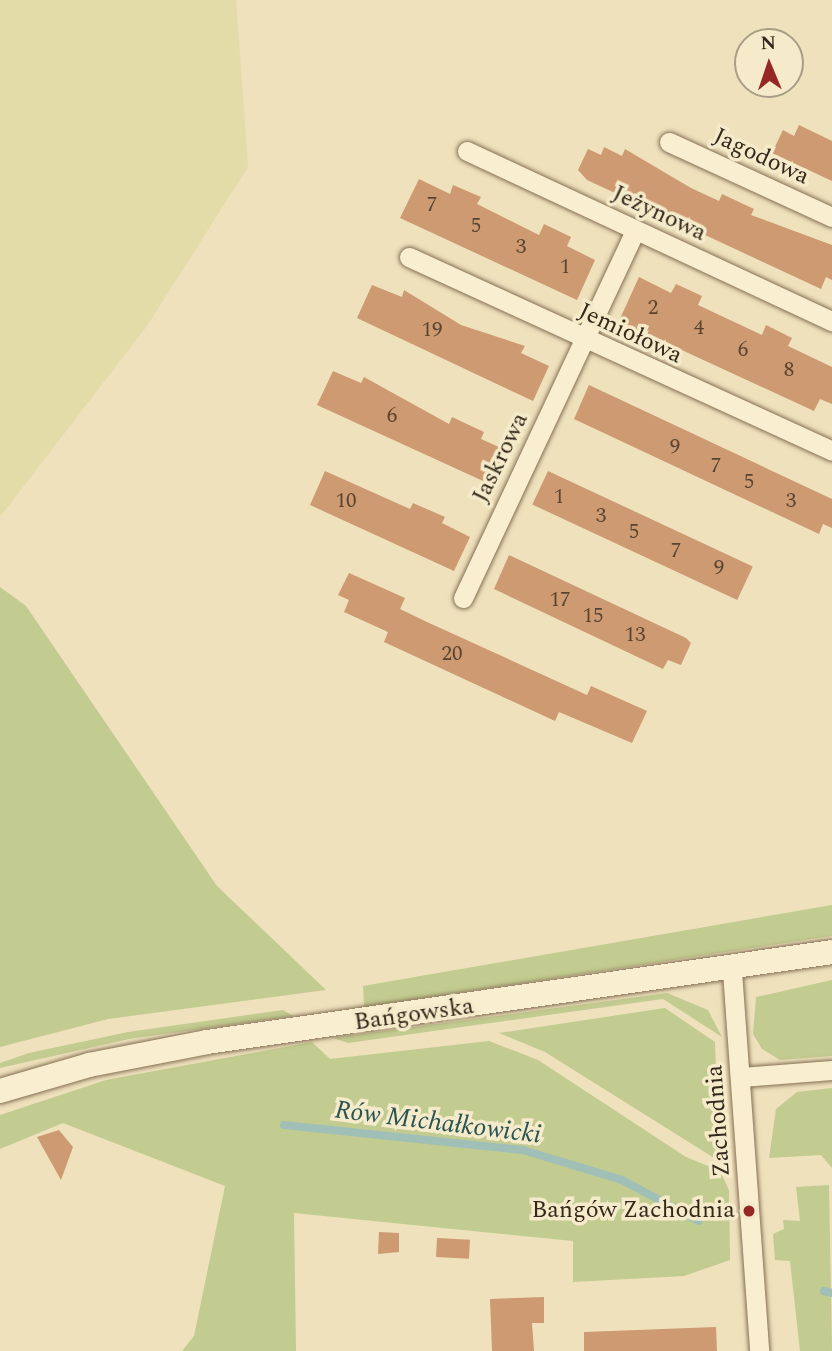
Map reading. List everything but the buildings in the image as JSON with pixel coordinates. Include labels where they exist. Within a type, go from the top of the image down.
[{"type":"street","name":"Jagodowa","points":[[669,142],[832,217]]},
{"type":"street","name":"Jeżynowa","points":[[467,150],[832,321]]},
{"type":"street","name":"Jaskrowa","points":[[463,598],[586,341],[635,230]]},
{"type":"street","name":"Jemiołowa","points":[[409,257],[586,341],[832,451]]},
{"type":"street","name":"Bańgowska","points":[[0,1091],[89,1065],[207,1042],[732,971],[832,952]]},
{"type":"street","name":"Zachodnia","points":[[732,971],[759,1351]]},
{"type":"street","points":[[741,1077],[832,1070]]},
{"type":"shaded area","points":[[0,0],[236,0],[248,167],[147,326],[0,517]]},
{"type":"green space","points":[[0,587],[26,606],[217,886],[326,990],[108,1019],[0,1047]]},
{"type":"green space","points":[[832,905],[832,936],[364,1007],[363,986]]},
{"type":"green space","points":[[832,980],[832,1056],[780,1060],[762,1049],[753,1034],[756,997]]},
{"type":"green space","points":[[667,993],[708,1010],[722,1037],[663,999],[348,1043],[333,1038]]},
{"type":"green space","points":[[665,1008],[715,1042],[719,1161],[545,1052],[499,1033]]},
{"type":"green space","points":[[283,1010],[293,1016],[129,1039],[0,1068],[0,1063],[29,1053],[128,1032]]},
{"type":"green space","points":[[489,1041],[538,1060],[686,1157],[720,1171],[729,1190],[730,1260],[684,1276],[573,1282],[573,1241],[294,1213],[296,1351],[182,1351],[194,1336],[225,1186],[63,1123],[0,1149],[0,1115],[106,1080],[312,1042],[330,1059]]},
{"type":"green space","points":[[832,1088],[832,1168],[821,1155],[769,1158],[776,1109],[797,1092]]},
{"type":"green space","points":[[829,1185],[832,1351],[800,1351],[790,1261],[775,1260],[773,1234],[784,1229],[783,1220],[800,1221],[796,1187]]},
{"type":"waterway","name":"Rów Michałkowicki","points":[[284,1125],[523,1150],[622,1180],[699,1221]]},
{"type":"waterway","name":"Rów Michałkowicki","points":[[824,1291],[832,1293]]},
{"type":"place","name":"Bańgów Zachodnia","points":[[749,1211]]}]
